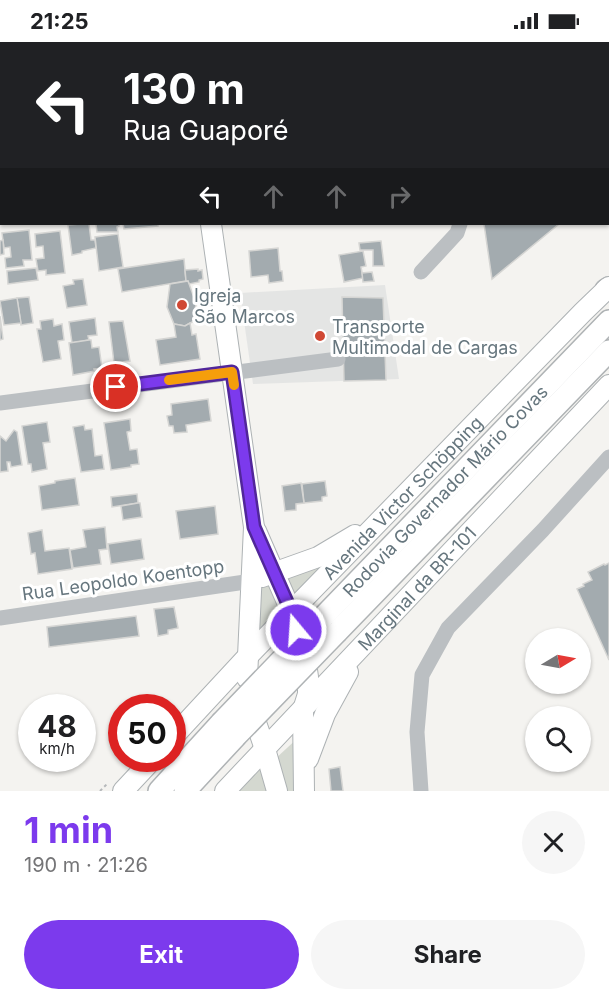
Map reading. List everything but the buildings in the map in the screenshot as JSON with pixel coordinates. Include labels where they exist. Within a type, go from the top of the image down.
[{"type":"highway","name":"Rodovia Governador Mário Covas","points":[[159,791],[228,730],[330,624],[609,321]]},
{"type":"highway","name":"Rodovia Governador Mário Covas","points":[[330,624],[609,351]]},
{"type":"highway","name":"Rodovia Governador Mário Covas","points":[[185,791],[228,730]]},
{"type":"main road","points":[[211,225],[254,527],[247,692],[277,791]]},
{"type":"main road","name":"Avenida Victor Schöpping","points":[[186,723],[291,611],[608,288]]},
{"type":"main road","name":"Marginal da BR-101","points":[[225,791],[609,385]]},
{"type":"main road","points":[[252,581],[306,562],[339,546],[395,504]]},
{"type":"main road","points":[[254,527],[274,550],[288,558],[306,562]]},
{"type":"main road","points":[[254,527],[291,611],[306,663],[308,694],[303,710],[304,782]]},
{"type":"main road","points":[[206,701],[234,652],[251,603]]},
{"type":"main road","points":[[247,678],[256,650],[266,637],[289,636],[301,648]]},
{"type":"main road","points":[[304,782],[315,737],[362,647]]},
{"type":"main road","points":[[251,709],[264,720],[281,723],[303,710]]},
{"type":"main road","points":[[123,791],[141,772]]},
{"type":"street","points":[[421,272],[457,233],[460,225]]},
{"type":"street","points":[[0,403],[338,359]]},
{"type":"street","points":[[421,791],[417,732],[422,675],[448,628],[543,530],[609,457]]},
{"type":"street","name":"Rua Leopoldo Koentopp","points":[[0,618],[252,581]]},
{"type":"shaded area","name":"Transporte Multimodal de Cargas","points":[[385,285],[399,379],[253,384],[240,293]]},
{"type":"shaded area","points":[[336,556],[290,603],[280,575]]},
{"type":"shaded area","points":[[269,583],[282,611],[253,641],[254,587]]},
{"type":"shaded area","points":[[300,736],[295,791],[283,791],[274,760]]},
{"type":"shaded area","points":[[263,764],[273,791],[232,791]]},
{"type":"slow traffic","points":[[169,380],[232,372],[234,385]]},
{"type":"place","name":"Igreja São Marcos","points":[[182,305]]},
{"type":"place","name":"Transporte Multimodal de Cargas","points":[[320,336]]},
{"type":"route","points":[[116,387],[232,372],[254,527],[291,611],[296,630]]}]
